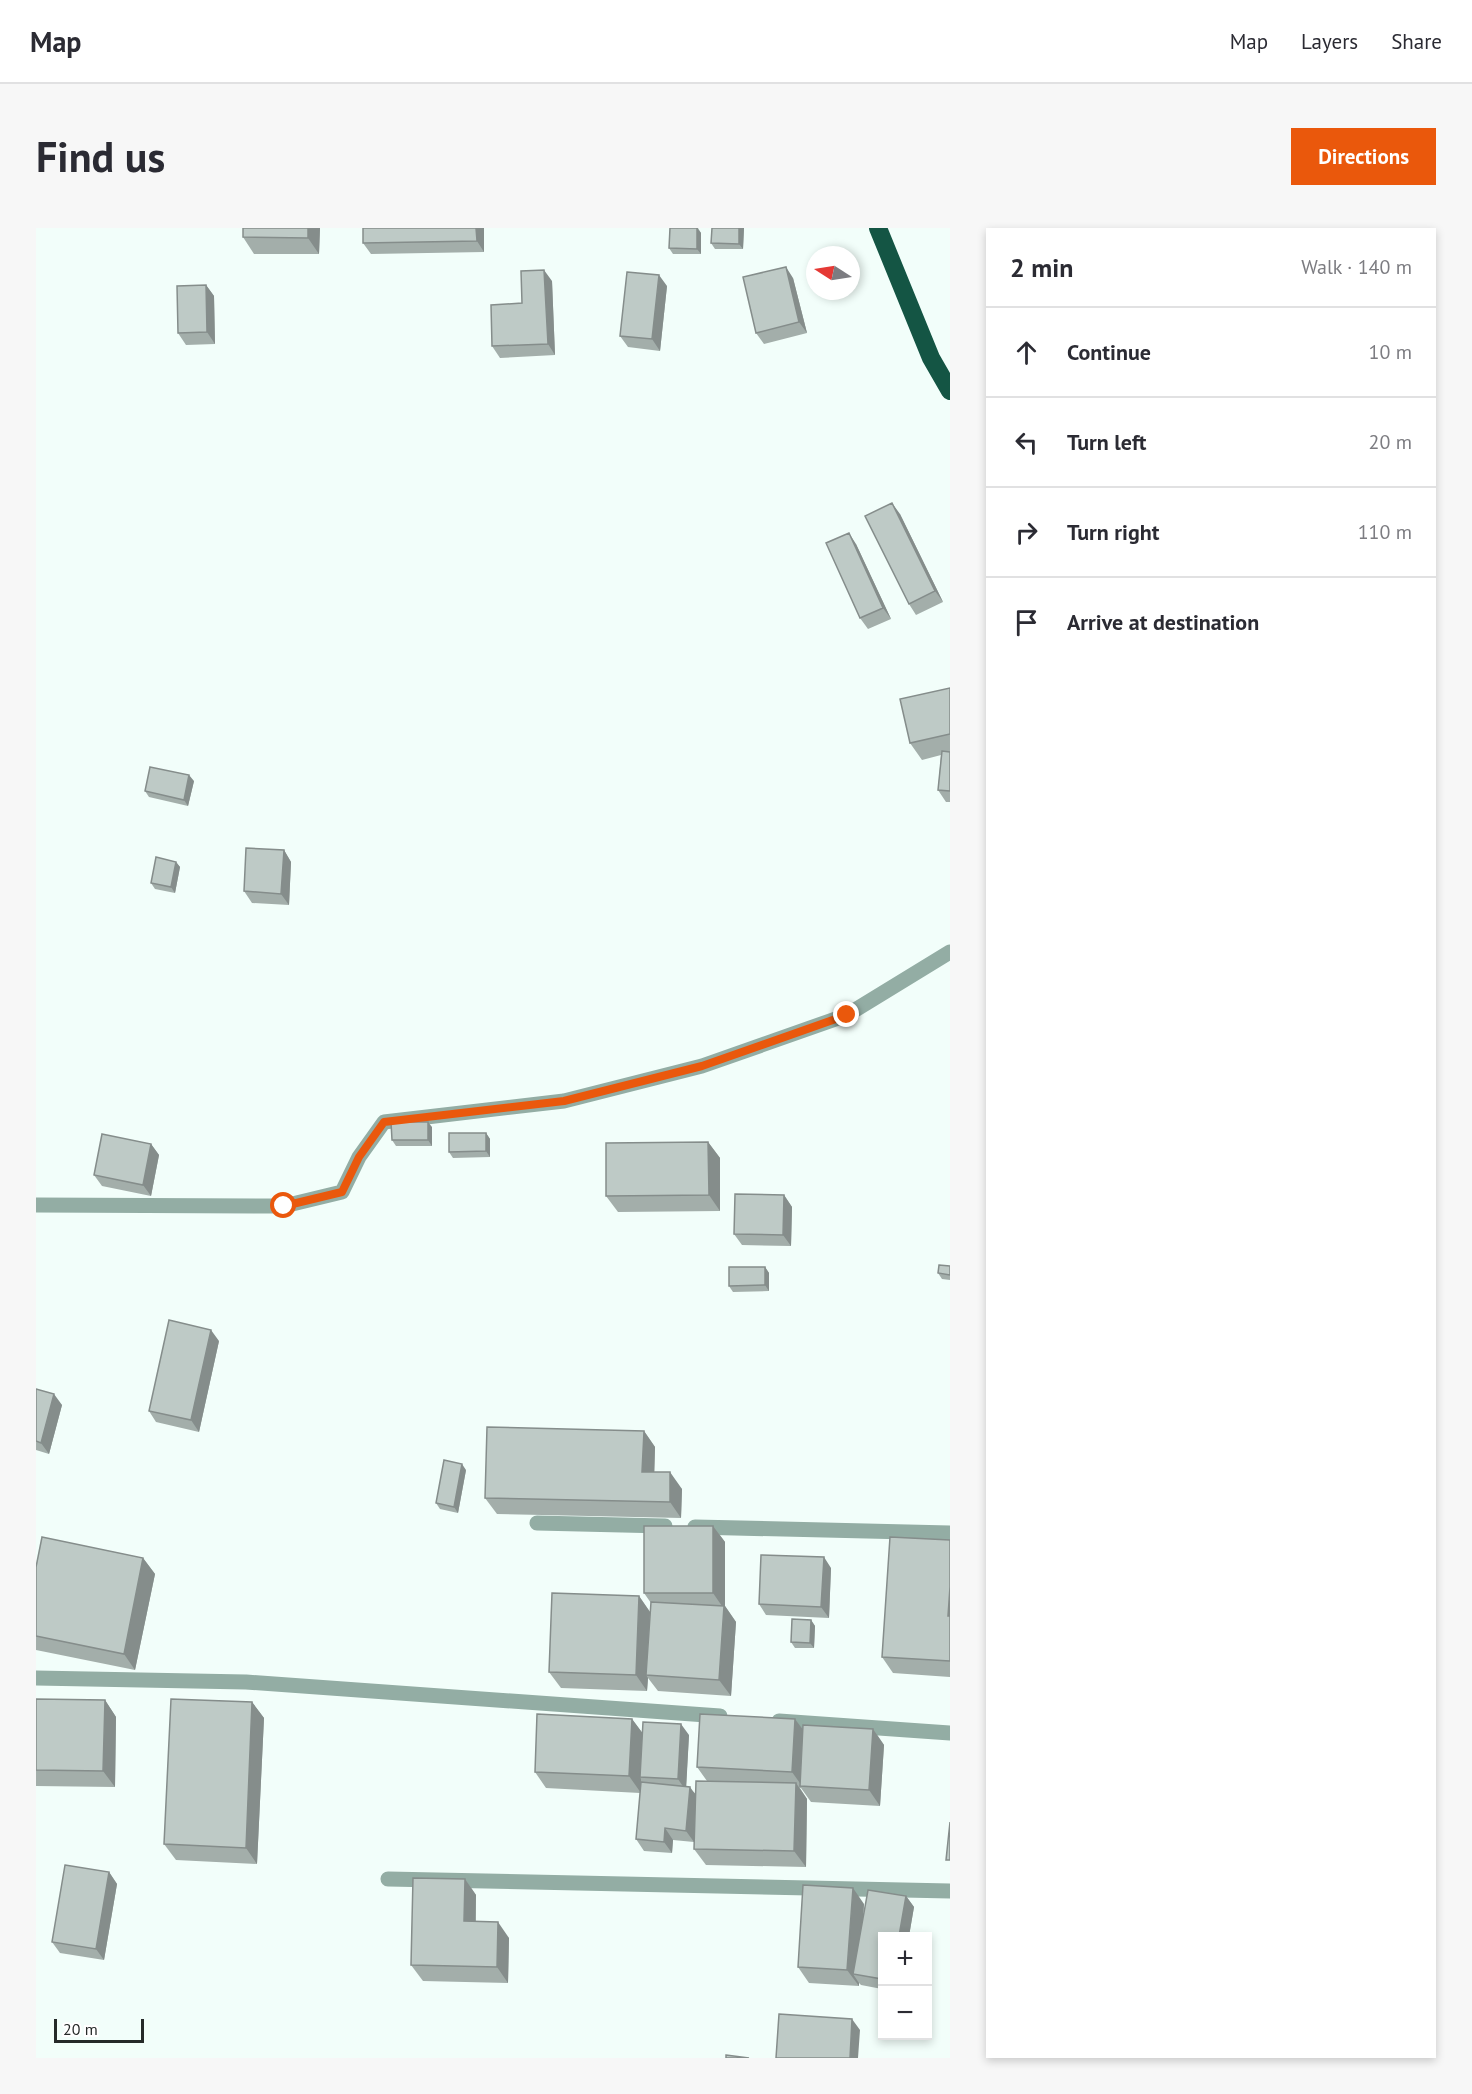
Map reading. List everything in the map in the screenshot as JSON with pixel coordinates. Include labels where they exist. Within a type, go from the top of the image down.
[{"type":"highway","points":[[878,228],[931,358],[950,391]]},
{"type":"street","points":[[36,1204],[284,1206],[342,1192],[359,1157],[384,1122],[564,1101],[702,1066],[847,1015],[950,952]]},
{"type":"street","points":[[537,1523],[950,1533]]},
{"type":"street","points":[[36,1678],[246,1682],[731,1717]]},
{"type":"street","points":[[767,1720],[950,1733]]},
{"type":"street","points":[[388,1880],[950,1891]]},
{"type":"building","points":[[243,228],[308,228],[308,238],[243,237]]},
{"type":"building","points":[[363,228],[476,228],[477,241],[363,243]]},
{"type":"building","points":[[670,228],[697,228],[697,249],[669,248]]},
{"type":"building","points":[[712,228],[739,228],[739,244],[711,243]]},
{"type":"building","points":[[786,267],[799,322],[756,333],[743,277]]},
{"type":"building","points":[[544,270],[548,344],[492,346],[491,305],[522,303],[521,271]]},
{"type":"building","points":[[627,272],[659,275],[652,339],[620,336]]},
{"type":"building","points":[[206,285],[207,332],[178,333],[177,286]]},
{"type":"building","points":[[892,503],[935,591],[909,604],[865,516]]},
{"type":"building","points":[[849,533],[883,608],[860,618],[826,543]]},
{"type":"building","points":[[950,688],[950,734],[910,743],[900,699]]},
{"type":"building","points":[[942,751],[950,752],[950,791],[938,790]]},
{"type":"building","points":[[150,767],[189,775],[184,800],[145,791]]},
{"type":"building","points":[[246,848],[284,850],[281,894],[244,891]]},
{"type":"building","points":[[156,857],[176,862],[171,887],[151,883]]},
{"type":"building","points":[[391,1122],[428,1122],[428,1140],[392,1140]]},
{"type":"building","points":[[449,1133],[486,1133],[486,1151],[449,1152]]},
{"type":"building","points":[[102,1134],[151,1144],[143,1185],[94,1175]]},
{"type":"building","points":[[708,1142],[709,1195],[606,1196],[606,1143]]},
{"type":"building","points":[[735,1194],[784,1195],[783,1235],[734,1234]]},
{"type":"building","points":[[939,1265],[950,1266],[950,1275],[938,1273]]},
{"type":"building","points":[[729,1267],[765,1267],[765,1285],[729,1286]]},
{"type":"building","points":[[169,1320],[211,1330],[191,1420],[149,1411]]},
{"type":"building","points":[[36,1389],[54,1394],[41,1443],[36,1441]]},
{"type":"building","points":[[487,1427],[644,1431],[642,1472],[670,1472],[670,1502],[485,1498]]},
{"type":"building","points":[[444,1460],[462,1464],[454,1507],[436,1503]]},
{"type":"building","points":[[644,1526],[713,1526],[713,1593],[644,1593]]},
{"type":"building","points":[[42,1537],[143,1558],[124,1654],[36,1636],[36,1567]]},
{"type":"building","points":[[890,1537],[950,1540],[948,1616],[950,1616],[950,1661],[882,1657]]},
{"type":"building","points":[[761,1555],[824,1557],[821,1607],[759,1604]]},
{"type":"building","points":[[552,1593],[639,1596],[636,1675],[549,1672]]},
{"type":"building","points":[[651,1602],[724,1606],[719,1680],[646,1675]]},
{"type":"building","points":[[792,1619],[811,1620],[810,1643],[791,1642]]},
{"type":"building","points":[[36,1699],[105,1700],[103,1771],[36,1770]]},
{"type":"building","points":[[171,1699],[252,1702],[246,1848],[164,1844]]},
{"type":"building","points":[[537,1714],[632,1719],[629,1776],[535,1772]]},
{"type":"building","points":[[700,1714],[795,1719],[792,1772],[697,1767]]},
{"type":"building","points":[[643,1722],[681,1724],[678,1779],[640,1777]]},
{"type":"building","points":[[803,1725],[873,1729],[869,1790],[800,1786]]},
{"type":"building","points":[[696,1781],[796,1783],[794,1851],[694,1849]]},
{"type":"building","points":[[641,1782],[690,1787],[686,1831],[665,1828],[664,1842],[636,1839]]},
{"type":"building","points":[[950,1822],[950,1860],[946,1860]]},
{"type":"building","points":[[65,1865],[109,1872],[96,1949],[52,1942]]},
{"type":"building","points":[[413,1878],[465,1879],[464,1921],[498,1922],[497,1967],[411,1965]]},
{"type":"building","points":[[803,1885],[853,1888],[847,1970],[798,1967]]},
{"type":"building","points":[[868,1890],[906,1896],[900,1932],[878,1932],[878,1978],[853,1974]]},
{"type":"building","points":[[779,2014],[852,2019],[850,2058],[776,2058]]},
{"type":"building","points":[[726,2055],[749,2058],[726,2058]]},
{"type":"route","points":[[284,1206],[342,1192],[359,1157],[384,1122],[564,1101],[702,1066],[847,1015]]}]
